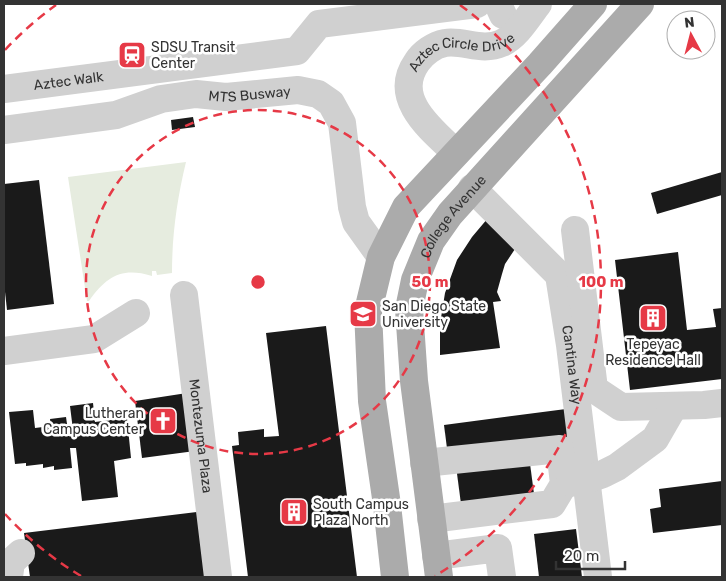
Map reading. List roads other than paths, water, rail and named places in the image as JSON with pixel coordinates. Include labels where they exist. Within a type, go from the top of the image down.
[{"type":"main road","points":[[395,577],[372,401],[368,310],[380,257],[406,208],[593,4]]},
{"type":"main road","name":"College Avenue","points":[[437,567],[414,381],[409,309],[415,280],[431,241],[450,214],[640,4]]},
{"type":"street","name":"Aztec Walk","points":[[4,89],[297,51],[319,24],[477,4]]},
{"type":"street","name":"Aztec Circle Drive","points":[[456,153],[419,116],[412,104],[409,90],[413,67],[426,53],[445,43],[488,47],[502,43],[513,35],[538,4]]},
{"type":"street","name":"MTS Busway","points":[[4,130],[116,115],[161,99],[196,94],[226,96],[298,90],[318,94],[330,103],[342,123],[352,207],[356,222],[380,257]]},
{"type":"street","name":"Cantina Way","points":[[472,188],[559,275],[570,345],[575,482],[598,577]]},
{"type":"street","points":[[575,230],[594,389],[621,408],[722,403]]},
{"type":"street","name":"Montezuma Plaza","points":[[184,295],[218,577]]},
{"type":"street","points":[[4,351],[94,339],[136,313]]},
{"type":"street","points":[[431,519],[552,504],[575,482],[617,467],[655,439],[674,406]]},
{"type":"street","points":[[424,464],[560,449],[575,482]]},
{"type":"street","points":[[437,567],[498,548],[502,577]]},
{"type":"street","points":[[10,577],[11,562],[21,553]]},
{"type":"place","name":"SDSU Transit Center","points":[[132,55]]},
{"type":"place","name":"San Diego State University","points":[[363,314]]},
{"type":"place","name":"Tepeyac Residence Hall","points":[[653,318]]},
{"type":"place","name":"Lutheran Campus Center","points":[[163,421]]},
{"type":"place","name":"South Campus Plaza North","points":[[294,512]]}]
